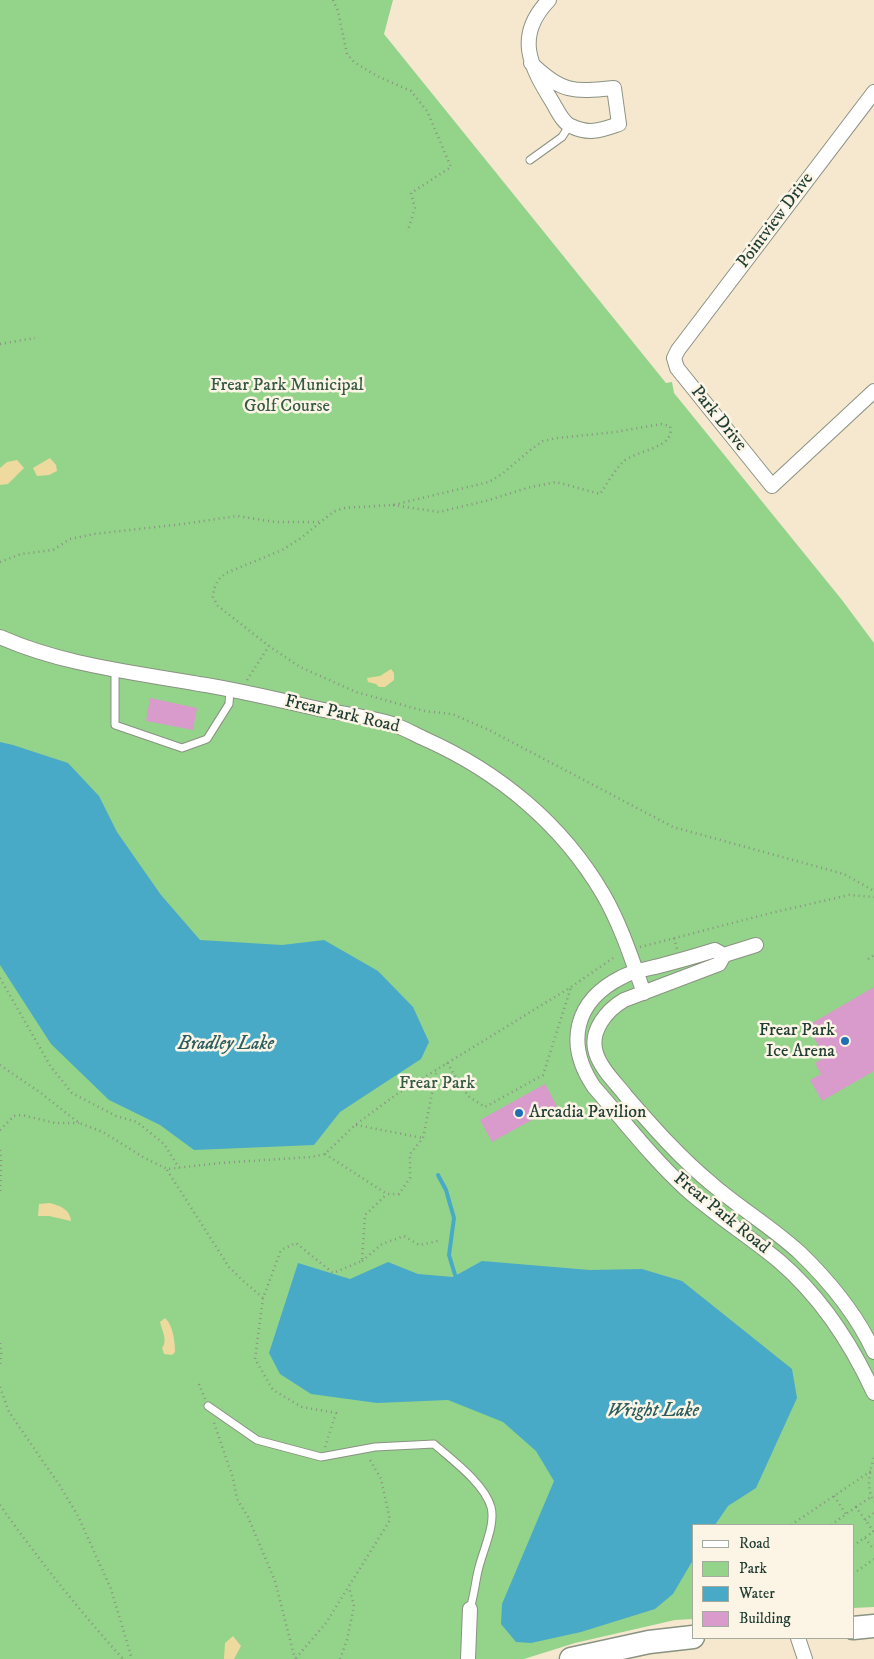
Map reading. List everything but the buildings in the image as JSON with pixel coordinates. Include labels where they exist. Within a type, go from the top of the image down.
[{"type":"main road","points":[[854,1628],[874,1626]]},
{"type":"main road","points":[[571,1659],[649,1642],[692,1637]]},
{"type":"street","points":[[531,63],[559,86],[583,91],[614,88],[618,124],[594,132],[569,126],[537,77],[531,63],[527,45],[533,19],[549,0]]},
{"type":"street","name":"Pointview Drive","points":[[678,350],[874,92]]},
{"type":"street","name":"Park Drive","points":[[678,350],[674,358],[677,368],[772,486],[874,391]]},
{"type":"street","name":"Frear Park Road","points":[[0,637],[48,655],[82,664],[230,689],[392,724],[448,749],[502,782],[546,819],[572,849],[591,874],[614,914],[644,993]]},
{"type":"street","name":"Frear Park Road","points":[[756,946],[724,955],[714,950],[622,977],[595,996],[586,1008],[580,1022],[577,1046],[589,1079],[667,1170],[685,1188],[780,1262],[816,1298],[835,1322],[850,1346],[874,1393]]},
{"type":"street","name":"Frear Park Road","points":[[724,955],[719,964],[614,1006],[602,1021],[595,1042],[596,1054],[601,1065],[634,1105],[694,1169],[798,1252],[823,1277],[846,1302],[860,1323],[874,1352]]},
{"type":"street","points":[[468,1659],[470,1609]]},
{"type":"street","points":[[798,1639],[805,1659]]},
{"type":"lane","points":[[530,160],[562,137],[569,126]]},
{"type":"lane","points":[[115,670],[115,725],[182,748],[207,739],[229,704],[230,689]]},
{"type":"lane","points":[[208,1406],[257,1440],[321,1457],[375,1446],[434,1444],[474,1479],[491,1506],[492,1516],[470,1609]]},
{"type":"path","points":[[333,0],[338,11],[347,54],[354,62],[377,76],[411,91],[428,111],[451,166],[411,193],[415,208],[408,230]]},
{"type":"path","points":[[0,344],[35,338]]},
{"type":"path","points":[[393,505],[439,512],[556,482],[600,494],[624,461],[634,454],[660,446],[668,440],[671,430],[670,426],[661,424],[616,432],[543,441],[489,482],[393,505],[343,508],[333,512],[301,538],[282,550],[226,573],[218,580],[213,597],[218,606],[269,646],[300,667],[356,692],[424,711],[452,714],[489,730],[673,826],[844,874],[874,891]]},
{"type":"path","points":[[0,562],[20,554],[53,550],[70,539],[94,534],[237,516],[276,522],[320,522]]},
{"type":"path","points":[[244,685],[269,646]]},
{"type":"path","points":[[638,948],[849,895],[874,897]]},
{"type":"path","points":[[868,959],[874,955]]},
{"type":"path","points":[[0,1065],[41,1093],[79,1123],[103,1132],[143,1157],[167,1169],[220,1163],[311,1157],[325,1154],[356,1124],[397,1094],[618,956]]},
{"type":"path","points":[[0,978],[51,1067],[72,1092],[116,1116],[137,1122],[164,1144],[180,1168]]},
{"type":"path","points":[[446,1063],[468,1096],[485,1107],[543,1075],[571,987]]},
{"type":"path","points":[[325,1154],[387,1194],[399,1194],[410,1178],[410,1154],[423,1138],[437,1069]]},
{"type":"path","points":[[0,1130],[14,1116],[22,1115],[55,1123],[79,1123]]},
{"type":"path","points":[[356,1124],[423,1138]]},
{"type":"path","points":[[0,1150],[2,1159],[0,1195]]},
{"type":"path","points":[[167,1169],[229,1267],[263,1298]]},
{"type":"path","points":[[362,1261],[365,1215],[387,1194]]},
{"type":"path","points":[[321,1457],[336,1413],[302,1408],[273,1390],[254,1359],[263,1298],[282,1250],[296,1242],[333,1272],[362,1261],[382,1244],[404,1236],[419,1245],[438,1241]]},
{"type":"path","points":[[0,1343],[0,1365]]},
{"type":"path","points":[[199,1384],[233,1478],[237,1498],[248,1517],[275,1581],[296,1658]]},
{"type":"path","points":[[0,1386],[9,1412],[60,1486],[78,1516],[111,1589],[132,1659]]},
{"type":"path","points":[[296,1658],[326,1623],[390,1520],[381,1479],[364,1449]]},
{"type":"path","points":[[874,1458],[869,1488],[874,1502]]},
{"type":"path","points":[[792,1524],[871,1471]]},
{"type":"path","points":[[834,1496],[846,1514]]},
{"type":"path","points":[[832,1524],[871,1497]]},
{"type":"path","points":[[0,1506],[35,1555],[123,1659]]},
{"type":"path","points":[[854,1545],[874,1531],[856,1507]]},
{"type":"path","points":[[865,1520],[874,1513]]},
{"type":"path","points":[[865,1538],[874,1550]]},
{"type":"path","points":[[854,1573],[874,1560]]},
{"type":"path","points":[[340,1659],[347,1640],[354,1606],[348,1587]]},
{"type":"green space","name":"Frear Park","points":[[0,0],[393,0],[384,34],[666,383],[672,382],[674,393],[842,600],[874,643],[874,1607],[854,1608],[854,1524],[692,1524],[692,1619],[675,1620],[575,1643],[524,1659],[0,1659]]},
{"type":"sand","points":[[50,458],[56,465],[57,471],[49,475],[37,476],[33,468]]},
{"type":"sand","points":[[17,460],[24,468],[8,484],[0,485],[0,468],[7,462]]},
{"type":"sand","points":[[391,669],[394,673],[394,680],[385,687],[379,687],[368,682],[367,678],[380,676]]},
{"type":"sand","points":[[50,1203],[67,1211],[71,1221],[49,1216],[38,1216],[39,1204]]},
{"type":"sand","points":[[165,1318],[172,1329],[174,1338],[175,1352],[172,1355],[164,1354],[162,1348],[165,1339],[160,1322]]},
{"type":"sand","points":[[233,1636],[241,1646],[234,1659],[224,1659],[225,1643]]},
{"type":"water","name":"Bradley Lake","points":[[0,742],[68,763],[99,796],[117,832],[161,895],[200,940],[282,945],[324,940],[378,971],[413,1007],[429,1042],[421,1059],[340,1112],[314,1145],[194,1150],[160,1125],[109,1100],[51,1044],[0,965]]},
{"type":"water","name":"Wright Lake","points":[[482,1261],[590,1270],[642,1269],[682,1281],[792,1369],[797,1398],[756,1488],[728,1506],[716,1524],[692,1524],[692,1562],[673,1594],[655,1609],[581,1632],[531,1643],[516,1642],[501,1624],[502,1604],[554,1481],[536,1451],[503,1422],[448,1400],[377,1403],[311,1394],[280,1374],[269,1353],[298,1263],[350,1279],[388,1262],[418,1274],[453,1277]]},
{"type":"waterway","points":[[438,1175],[446,1190],[454,1218],[449,1255],[456,1278]]},
{"type":"place","name":"Frear Park Ice Arena","points":[[845,1041]]},
{"type":"place","name":"Arcadia Pavilion","points":[[519,1113]]},
{"type":"park label","name":"Frear Park Municipal Golf Course","points":[[287,396]]}]
